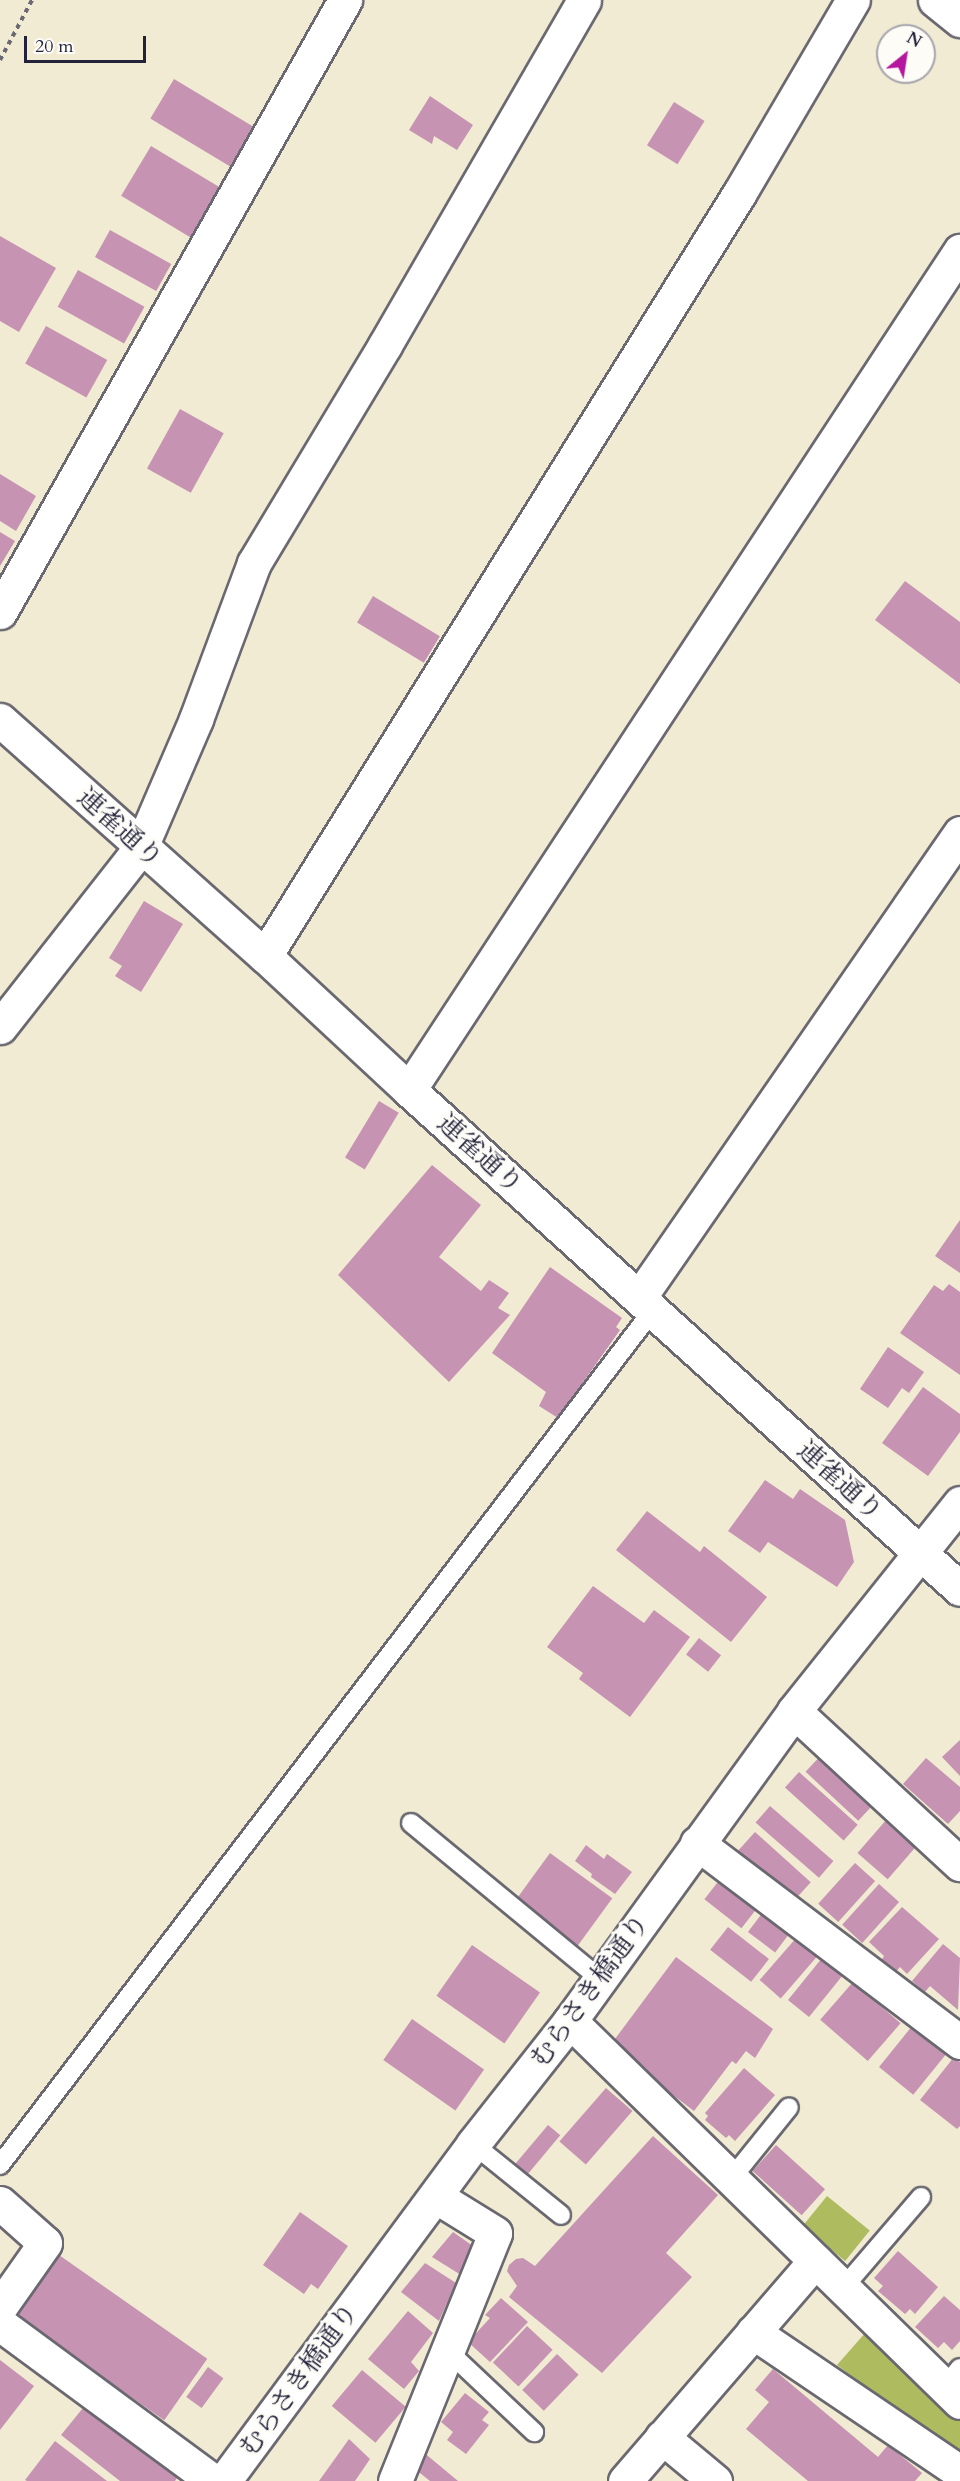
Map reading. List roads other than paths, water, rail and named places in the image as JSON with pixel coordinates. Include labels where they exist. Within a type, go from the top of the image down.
[{"type":"street","points":[[0,612],[345,0]]},
{"type":"street","points":[[0,1027],[141,847],[196,719],[254,563],[385,345],[584,0]]},
{"type":"street","points":[[265,956],[739,194],[853,0]]},
{"type":"street","points":[[935,0],[960,20]]},
{"type":"street","points":[[409,1090],[960,251]]},
{"type":"street","name":"連雀通り","points":[[0,720],[265,956],[409,1090],[960,1589]]},
{"type":"street","points":[[646,1304],[960,833]]},
{"type":"street","name":"むらさき橋通り","points":[[224,2481],[473,2144],[570,2021],[794,1712],[960,1503]]},
{"type":"street","points":[[794,1712],[955,1851]]},
{"type":"street","points":[[697,1843],[960,2042]]},
{"type":"street","points":[[570,2021],[843,2288],[955,2386]]},
{"type":"street","points":[[395,2481],[495,2233],[435,2196]]},
{"type":"street","points":[[0,2203],[45,2243],[0,2307]]},
{"type":"street","points":[[625,2481],[815,2261]]},
{"type":"street","points":[[0,2324],[213,2481]]},
{"type":"street","points":[[753,2332],[960,2472]]},
{"type":"street","points":[[662,2437],[715,2481]]},
{"type":"lane","points":[[0,2164],[646,1304]]},
{"type":"lane","points":[[411,1823],[600,1979]]},
{"type":"lane","points":[[731,2179],[789,2107]]},
{"type":"lane","points":[[473,2144],[561,2214]]},
{"type":"lane","points":[[843,2288],[921,2197]]},
{"type":"lane","points":[[448,2352],[534,2432]]}]
